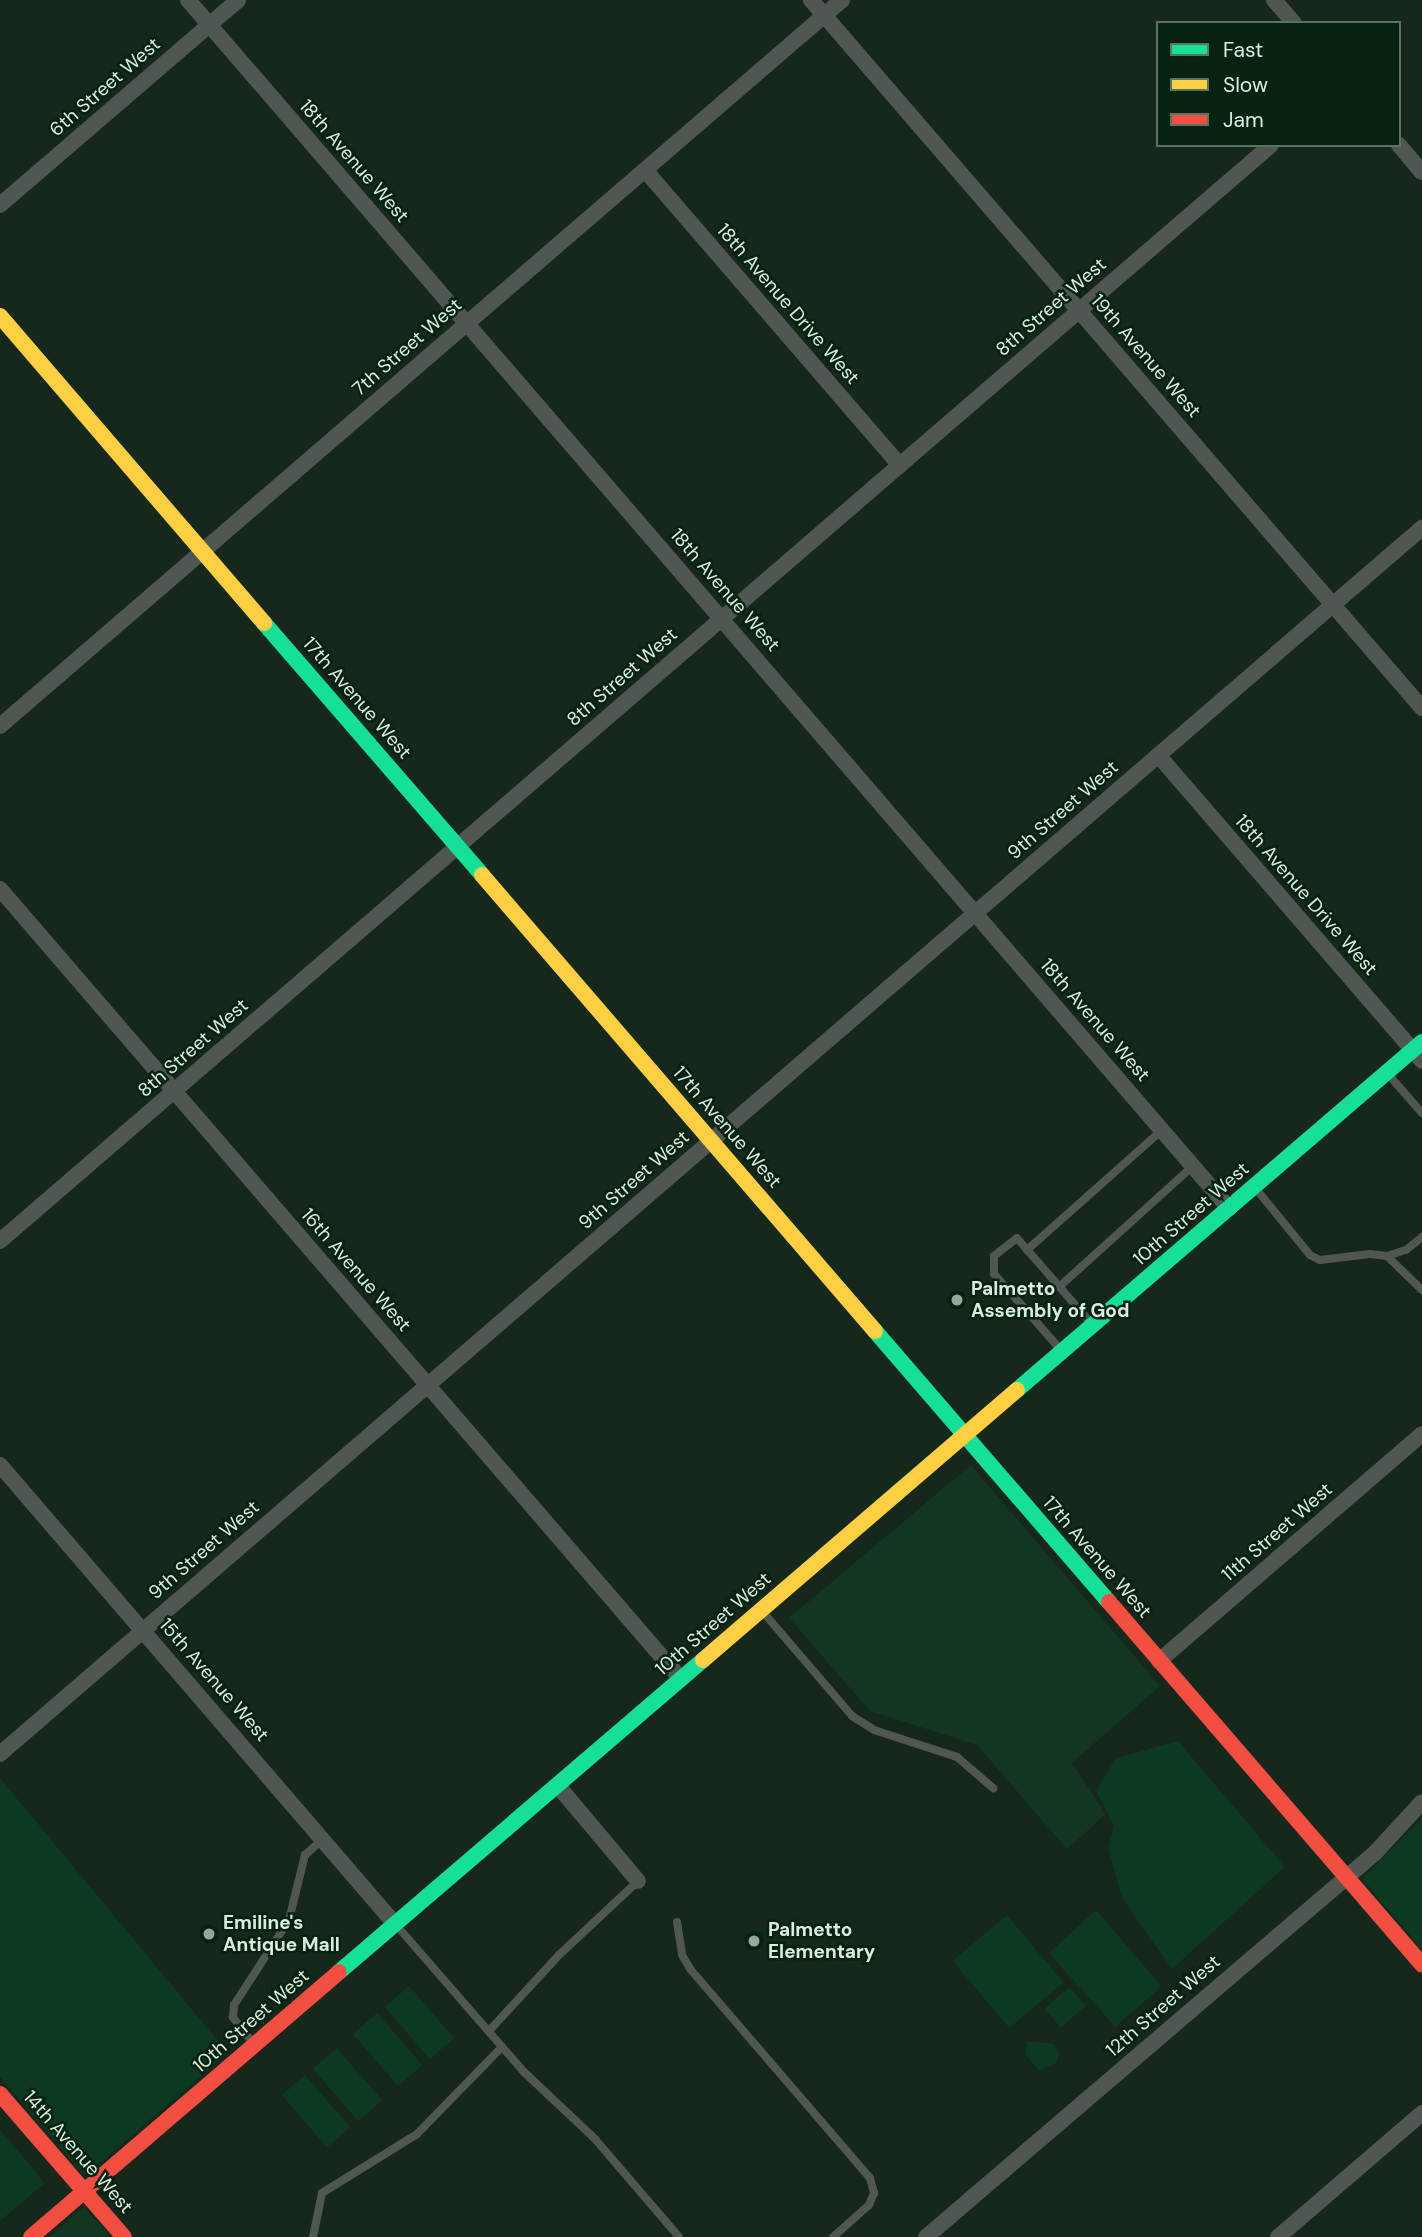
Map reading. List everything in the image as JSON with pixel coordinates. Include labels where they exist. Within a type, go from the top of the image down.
[{"type":"street","name":"18th Avenue West","points":[[188,0],[1229,1208]]},
{"type":"street","name":"6th Street West","points":[[0,205],[238,0]]},
{"type":"street","name":"19th Avenue West","points":[[811,0],[1422,708]]},
{"type":"street","name":"7th Street West","points":[[0,726],[842,0]]},
{"type":"street","points":[[1274,0],[1292,21]]},
{"type":"street","name":"8th Street West","points":[[0,1241],[1269,147]]},
{"type":"street","points":[[1401,147],[1422,172]]},
{"type":"street","name":"18th Avenue Drive West","points":[[645,170],[900,465]]},
{"type":"street","name":"17th Avenue West","points":[[0,317],[1422,1965]]},
{"type":"street","name":"9th Street West","points":[[0,1754],[1422,528]]},
{"type":"street","name":"18th Avenue Drive West","points":[[1158,755],[1419,1051]]},
{"type":"street","name":"16th Avenue West","points":[[0,889],[681,1679]]},
{"type":"street","name":"10th Street West","points":[[31,2237],[1229,1208],[1387,1073],[1419,1051]]},
{"type":"street","name":"11th Street West","points":[[1159,1661],[1422,1434]]},
{"type":"street","name":"15th Avenue West","points":[[0,1465],[396,1924]]},
{"type":"street","points":[[558,1786],[638,1881]]},
{"type":"street","name":"12th Street West","points":[[926,2237],[1347,1877],[1422,1802]]},
{"type":"street","name":"14th Avenue West","points":[[0,2094],[124,2237]]},
{"type":"street","points":[[1278,2237],[1422,2113]]},
{"type":"lane","points":[[1387,1073],[1422,1113]]},
{"type":"lane","points":[[1027,1250],[1162,1130]]},
{"type":"lane","points":[[1059,1287],[1193,1167]]},
{"type":"lane","points":[[1255,1187],[1310,1255],[1320,1261],[1370,1254],[1387,1256],[1406,1250],[1422,1237]]},
{"type":"lane","points":[[1062,1352],[994,1274],[994,1256],[1017,1238],[1093,1326]]},
{"type":"lane","points":[[1387,1256],[1422,1290]]},
{"type":"lane","points":[[761,1610],[852,1716],[874,1730],[957,1756],[993,1788]]},
{"type":"lane","points":[[255,2045],[233,2017],[233,2005],[289,1920],[305,1854],[323,1839]]},
{"type":"lane","points":[[489,2032],[559,1955],[638,1881]]},
{"type":"lane","points":[[677,1922],[682,1955],[691,1970],[870,2178],[874,2193],[869,2205],[833,2237]]},
{"type":"lane","points":[[396,1924],[502,2047],[595,2138],[680,2237]]},
{"type":"lane","points":[[313,2237],[321,2193],[417,2134],[502,2047]]},
{"type":"shaded area","points":[[971,1465],[1160,1686],[1072,1763],[1106,1814],[1067,1849],[977,1745],[870,1711],[789,1618]]},
{"type":"shaded area","points":[[1178,1741],[1285,1867],[1172,1969],[1122,1898],[1108,1848],[1114,1826],[1096,1791],[1116,1758]]},
{"type":"shaded area","points":[[0,1778],[228,2053],[85,2176],[0,2077]]},
{"type":"shaded area","points":[[1422,1818],[1422,1950],[1362,1879]]},
{"type":"shaded area","points":[[1096,1910],[1160,1984],[1159,1989],[1115,2027],[1049,1953]]},
{"type":"shaded area","points":[[1007,1915],[1064,1982],[1009,2028],[953,1961]]},
{"type":"shaded area","points":[[409,1986],[454,2038],[430,2059],[385,2007]]},
{"type":"shaded area","points":[[1069,1987],[1086,2006],[1061,2028],[1044,2009]]},
{"type":"shaded area","points":[[377,2013],[422,2065],[398,2086],[353,2034]]},
{"type":"shaded area","points":[[1027,2041],[1054,2044],[1059,2053],[1056,2063],[1039,2071],[1025,2054]]},
{"type":"shaded area","points":[[337,2048],[382,2100],[358,2121],[313,2069]]},
{"type":"shaded area","points":[[305,2075],[350,2127],[327,2147],[282,2095]]},
{"type":"shaded area","points":[[0,2129],[45,2183],[0,2221]]},
{"type":"shaded area","points":[[84,2207],[111,2237],[49,2237]]},
{"type":"traffic: fast","points":[[264,623],[482,875]]},
{"type":"traffic: fast","points":[[1017,1390],[1422,1042]]},
{"type":"traffic: fast","points":[[875,1331],[1109,1602]]},
{"type":"traffic: fast","points":[[339,1972],[703,1660]]},
{"type":"traffic: slow","points":[[0,316],[264,623]]},
{"type":"traffic: slow","points":[[482,875],[875,1331]]},
{"type":"traffic: slow","points":[[703,1660],[1017,1390]]},
{"type":"traffic: jam","points":[[1109,1602],[1422,1965]]},
{"type":"traffic: jam","points":[[31,2237],[339,1972]]},
{"type":"traffic: jam","points":[[0,2094],[124,2237]]},
{"type":"place","name":"Palmetto Assembly of God","points":[[957,1300]]},
{"type":"place","name":"Emiline's Antique Mall","points":[[209,1934]]},
{"type":"place","name":"Palmetto Elementary","points":[[754,1941]]}]
